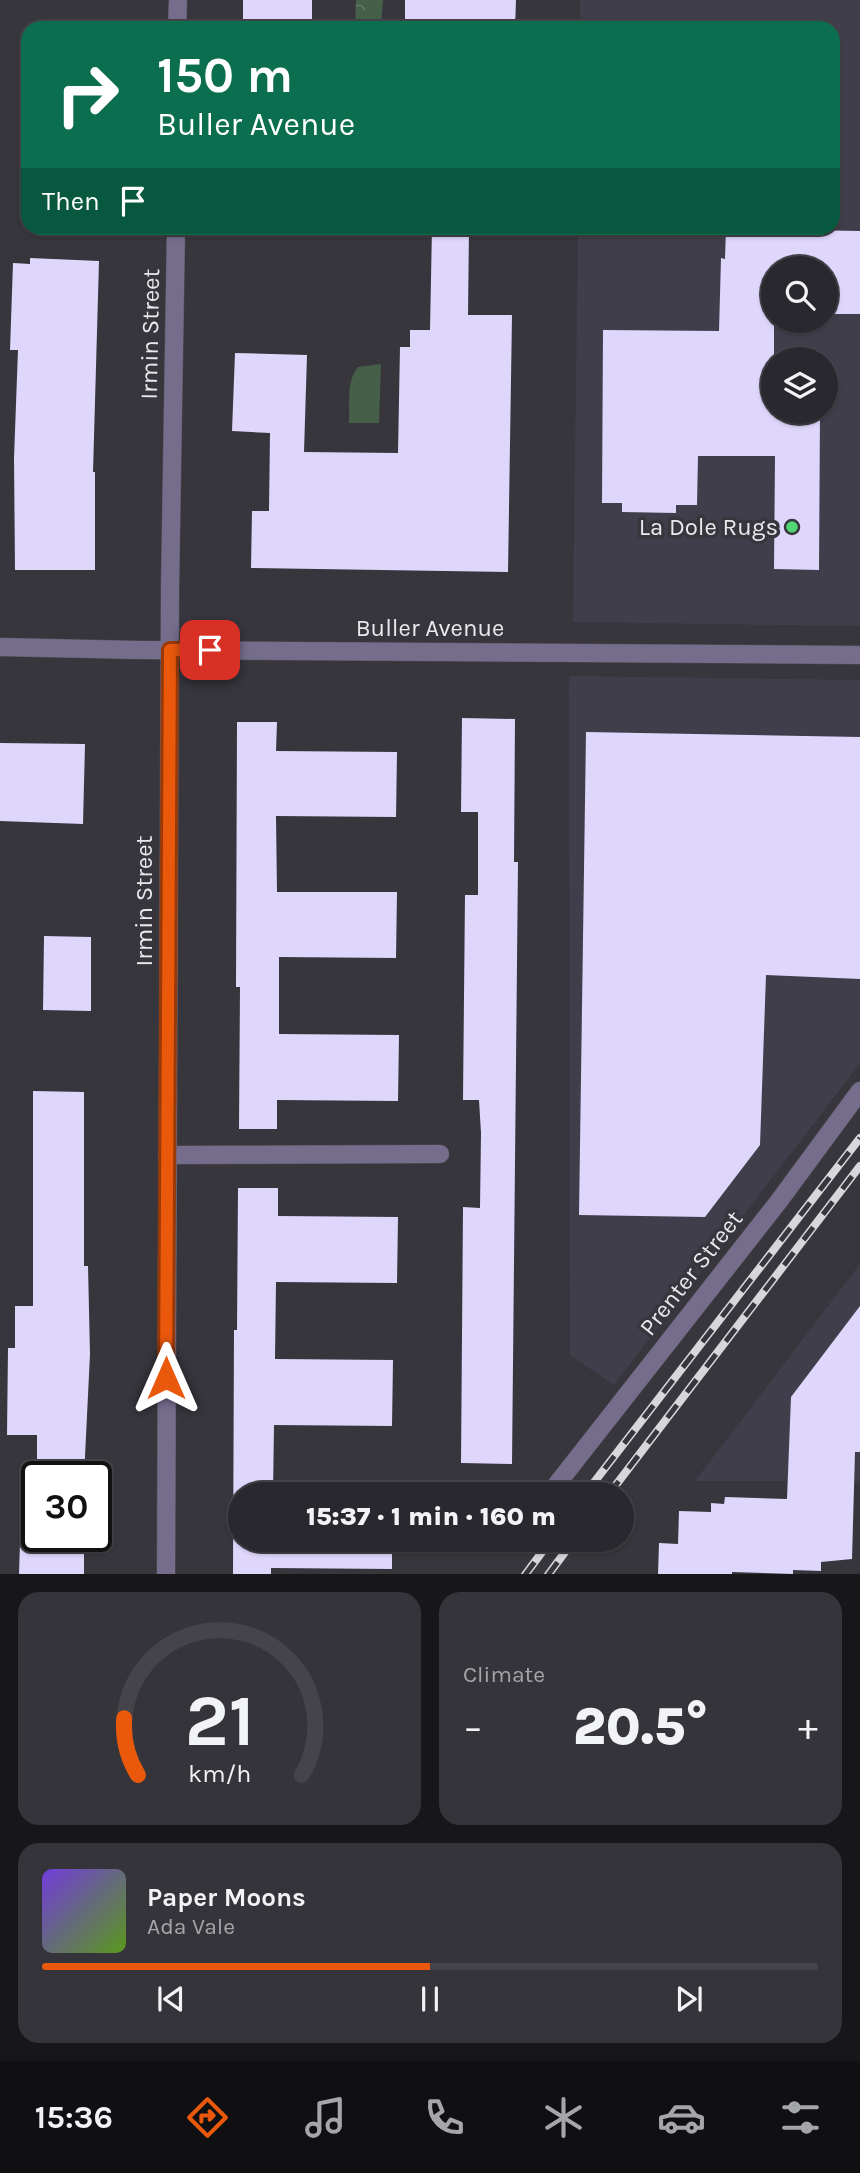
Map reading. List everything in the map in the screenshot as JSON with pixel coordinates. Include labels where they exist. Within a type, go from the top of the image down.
[{"type":"street","points":[[177,21],[178,0]]},
{"type":"street","name":"Irmin Street","points":[[166,1574],[170,650],[176,235]]},
{"type":"street","name":"Buller Avenue","points":[[0,647],[860,654]]},
{"type":"street","name":"Prenter Street","points":[[559,1482],[779,1200],[860,1091]]},
{"type":"street","points":[[167,1155],[440,1154]]},
{"type":"shaded area","points":[[580,0],[860,0],[860,626],[573,622],[578,235],[840,235],[840,21],[580,21]]},
{"type":"shaded area","points":[[569,676],[860,680],[860,1063],[614,1385],[570,1355]]},
{"type":"shaded area","points":[[860,1264],[860,1481],[695,1481]]},
{"type":"green space","points":[[356,0],[383,0],[382,21],[355,21]]},
{"type":"green space","points":[[381,364],[379,423],[349,423],[349,394],[354,373],[358,367]]},
{"type":"building","points":[[243,0],[312,0],[312,21],[243,21]]},
{"type":"building","points":[[405,0],[516,0],[515,21],[405,21]]},
{"type":"building","points":[[840,231],[860,231],[860,314],[838,314],[838,256],[761,256],[761,333],[774,333],[774,347],[761,347],[761,424],[820,424],[819,570],[774,569],[775,456],[698,456],[697,505],[676,505],[676,513],[622,512],[622,503],[602,503],[603,330],[719,331],[721,258],[725,259],[726,235],[840,235]]},
{"type":"building","points":[[432,235],[469,235],[468,315],[512,315],[508,572],[251,568],[252,511],[269,511],[270,433],[232,431],[235,353],[307,355],[304,452],[398,453],[400,347],[410,347],[410,330],[430,330]]},
{"type":"building","points":[[30,258],[99,261],[93,472],[95,570],[15,570],[14,458],[18,350],[10,350],[13,263],[30,264]]},
{"type":"building","points":[[462,718],[515,719],[514,862],[518,862],[512,1464],[461,1463],[463,1207],[480,1208],[481,1133],[479,1100],[463,1100],[465,895],[478,895],[478,812],[461,812]]},
{"type":"building","points":[[237,722],[277,722],[276,751],[397,752],[396,817],[276,816],[277,892],[397,892],[396,958],[279,957],[279,1034],[399,1035],[398,1101],[277,1100],[277,1129],[239,1129],[240,987],[236,987]]},
{"type":"building","points":[[586,732],[860,737],[860,979],[766,975],[760,1145],[705,1217],[579,1215]]},
{"type":"building","points":[[0,743],[85,744],[83,824],[0,821]]},
{"type":"building","points":[[44,936],[91,937],[91,1011],[43,1010]]},
{"type":"building","points":[[33,1091],[84,1092],[84,1266],[88,1266],[90,1354],[85,1461],[37,1461],[37,1435],[7,1435],[8,1348],[15,1348],[15,1306],[33,1306]]},
{"type":"building","points":[[238,1188],[278,1188],[278,1216],[398,1217],[397,1283],[276,1282],[275,1359],[393,1360],[392,1426],[274,1425],[273,1482],[233,1482],[234,1330],[237,1330]]},
{"type":"building","points":[[860,1306],[860,1452],[855,1452],[852,1559],[821,1562],[821,1571],[793,1570],[793,1574],[658,1574],[659,1543],[678,1544],[679,1511],[711,1512],[711,1503],[724,1504],[725,1497],[787,1499],[791,1397]]},
{"type":"building","points":[[20,1543],[21,1552],[84,1552],[84,1574],[19,1574]]},
{"type":"building","points":[[233,1552],[392,1552],[392,1569],[271,1568],[271,1574],[233,1574]]},
{"type":"railway","points":[[594,1482],[860,1138]]},
{"type":"railway","points":[[618,1482],[860,1166]]},
{"type":"railway","points":[[526,1574],[542,1552]]},
{"type":"railway","points":[[549,1574],[565,1552]]},
{"type":"place","name":"La Dole Rugs","points":[[792,527]]},
{"type":"route","points":[[166,1378],[170,650],[210,650]]}]
